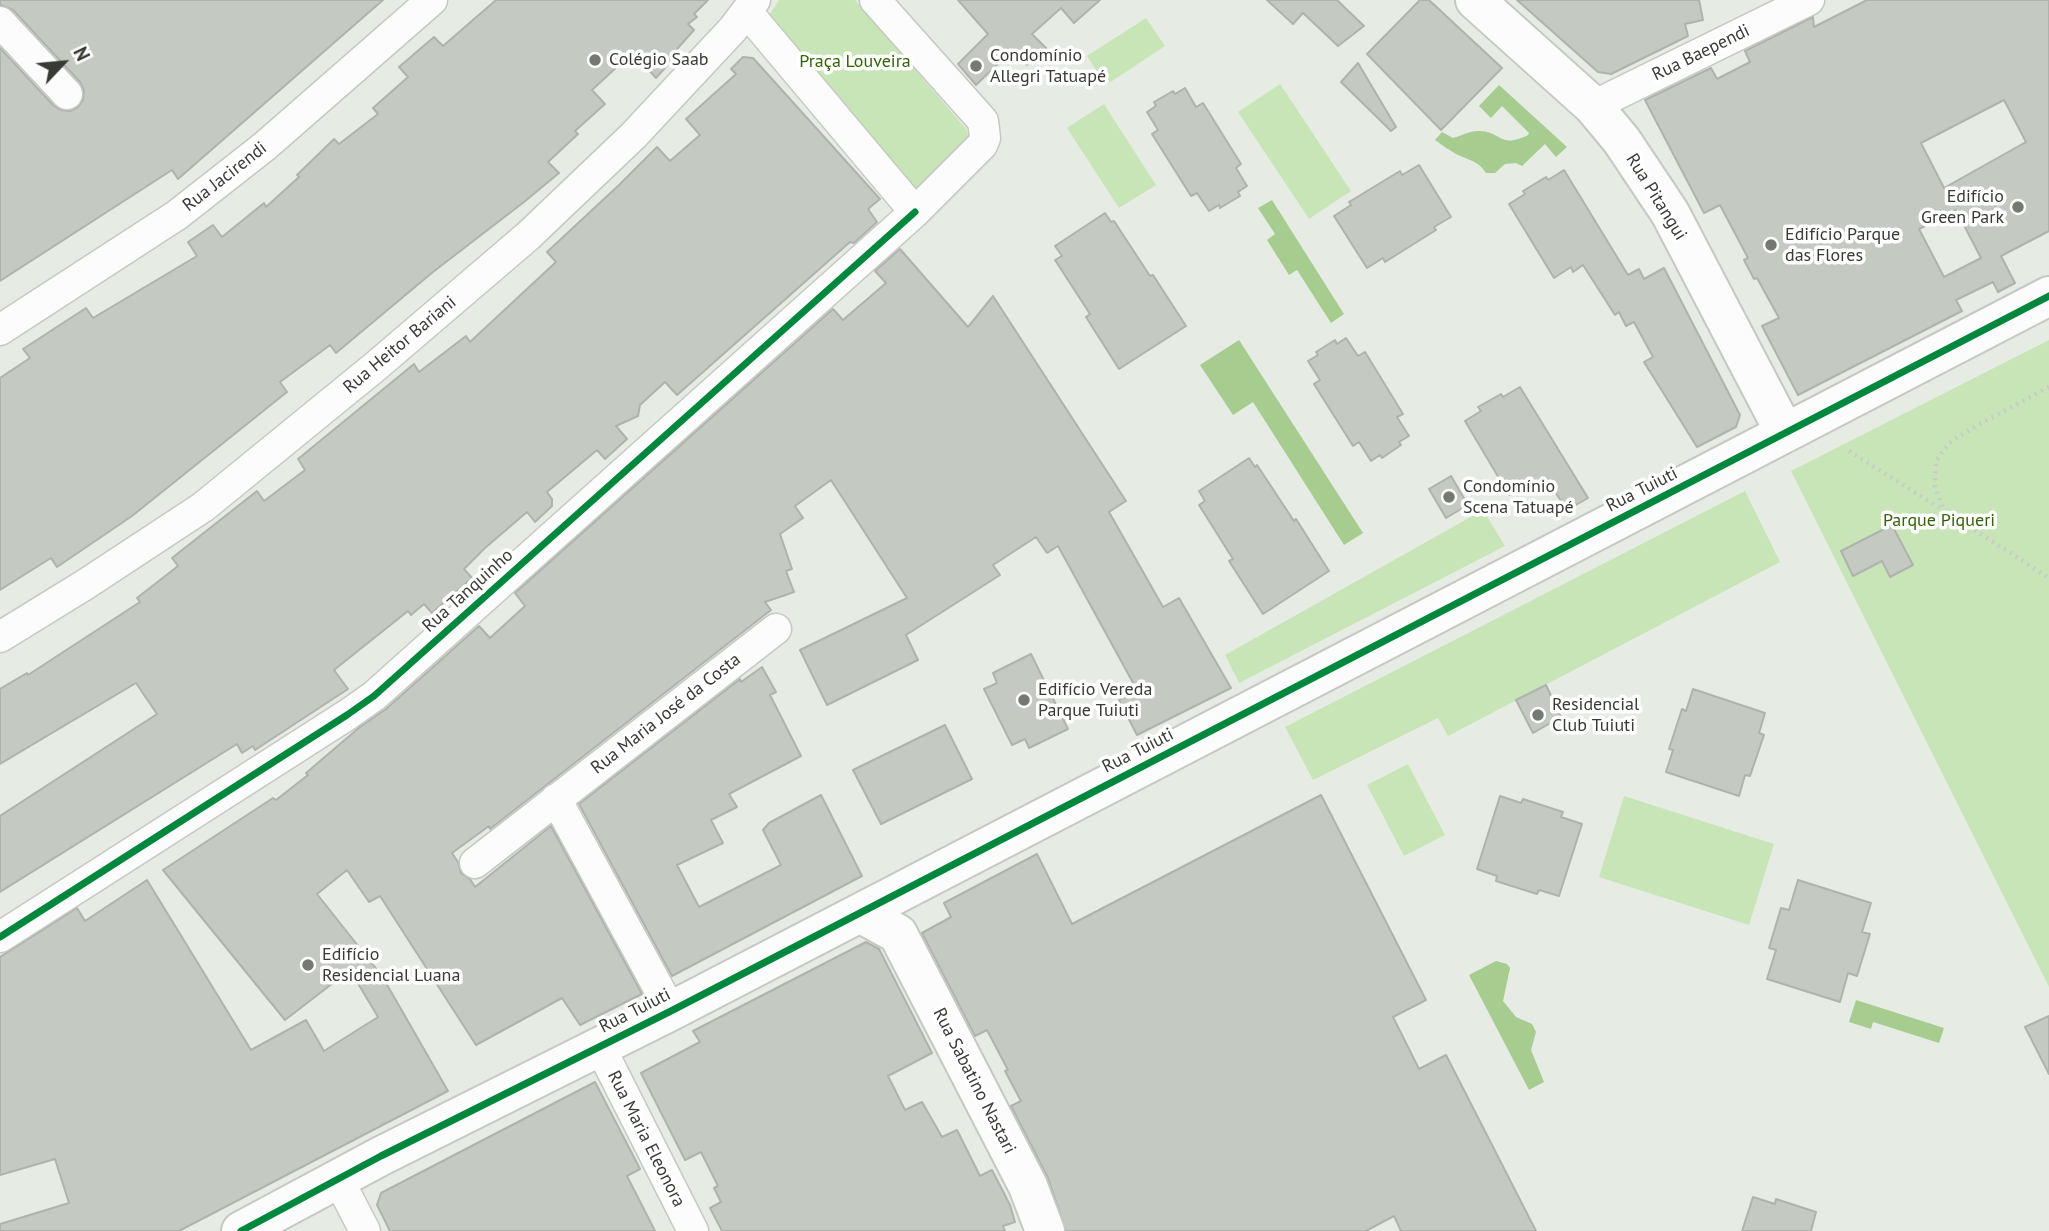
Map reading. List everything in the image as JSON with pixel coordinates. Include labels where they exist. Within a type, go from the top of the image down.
[{"type":"street","name":"Rua Jacirendi","points":[[0,330],[177,215],[265,146],[432,0]]},
{"type":"street","points":[[751,6],[915,212],[982,145],[985,128],[983,121],[874,0]]},
{"type":"street","name":"Rua Pitangui","points":[[1475,0],[1593,106],[1622,141],[1670,213],[1785,433]]},
{"type":"street","name":"Rua Baependi","points":[[1593,106],[1809,0]]},
{"type":"street","name":"Rua Heitor Bariani","points":[[0,637],[202,507],[376,366],[528,236],[634,136],[751,6]]},
{"type":"street","points":[[0,22],[67,94]]},
{"type":"street","name":"Rua Tanquinho","points":[[0,937],[347,715],[374,695],[915,212]]},
{"type":"street","name":"Rua Tuiuti","points":[[241,1231],[338,1179],[671,1011],[2049,296]]},
{"type":"street","name":"Rua Maria José da Costa","points":[[475,863],[776,629]]},
{"type":"street","points":[[556,799],[671,1011]]},
{"type":"street","points":[[860,913],[898,934],[912,885]]},
{"type":"street","name":"Rua Sabatino Nastari","points":[[898,934],[1028,1186],[1045,1231]]},
{"type":"street","name":"Rua Maria Eleonora","points":[[600,1046],[693,1231]]},
{"type":"street","points":[[338,1179],[365,1231]]},
{"type":"path","points":[[1944,510],[1936,487],[1936,461],[1950,443],[1974,427],[2049,387]]},
{"type":"path","points":[[1849,451],[2049,578]]},
{"type":"green space","name":"Praça Louveira","points":[[779,0],[855,0],[966,129],[968,135],[962,147],[919,187],[913,189],[768,17]]},
{"type":"green space","points":[[1146,18],[1165,46],[1106,85],[1087,56]]},
{"type":"green space","points":[[1280,84],[1351,191],[1309,219],[1238,112]]},
{"type":"green space","points":[[1104,104],[1156,185],[1119,208],[1067,128]]},
{"type":"green space","name":"Parque Piqueri","points":[[2049,340],[2049,987],[1791,471]]},
{"type":"green space","points":[[1745,491],[1780,562],[1448,736],[1438,718],[1313,780],[1285,727]]},
{"type":"green space","points":[[1483,510],[1505,546],[1239,683],[1225,655]]},
{"type":"green space","points":[[1408,764],[1445,835],[1404,856],[1367,785]]},
{"type":"green space","points":[[1624,796],[1774,844],[1749,925],[1599,877]]},
{"type":"shaded area","points":[[1499,85],[1567,147],[1556,157],[1545,144],[1522,166],[1516,163],[1505,164],[1495,173],[1486,173],[1477,163],[1456,154],[1435,140],[1442,132],[1453,138],[1480,131],[1506,140],[1528,135],[1502,106],[1491,118],[1479,106]]},
{"type":"shaded area","points":[[1272,200],[1344,314],[1331,323],[1297,270],[1289,275],[1267,240],[1275,234],[1258,208]]},
{"type":"shaded area","points":[[1239,340],[1363,533],[1344,545],[1253,402],[1233,415],[1200,365]]},
{"type":"shaded area","points":[[1496,961],[1507,964],[1510,968],[1503,1001],[1516,1017],[1532,1024],[1536,1032],[1531,1050],[1544,1082],[1529,1090],[1469,975]]},
{"type":"shaded area","points":[[1856,1000],[1944,1028],[1939,1043],[1873,1022],[1871,1029],[1849,1022]]},
{"type":"building","points":[[0,0],[383,0],[178,179],[172,170],[0,281],[0,48],[54,106],[61,110],[70,111],[78,107],[83,100],[84,91],[80,82],[13,10],[0,5]]},
{"type":"building","points":[[496,0],[708,0],[694,14],[697,17],[688,24],[694,30],[669,58],[672,60],[656,78],[633,52],[592,90],[605,104],[575,131],[578,134],[548,162],[559,173],[433,272],[336,353],[330,345],[280,382],[287,392],[132,516],[57,567],[51,558],[0,590],[0,378],[30,358],[23,349],[86,308],[93,318],[197,256],[188,242],[213,225],[222,237],[264,203],[266,207],[299,177],[297,175],[334,139],[339,144],[378,114],[373,108],[408,77],[399,67],[434,37],[443,46]]},
{"type":"building","points":[[958,0],[1100,0],[1074,23],[1061,8],[1032,34],[1046,48],[1027,65],[1019,55],[1012,61],[1007,55],[976,85],[958,64],[988,34]]},
{"type":"building","points":[[1267,0],[1337,0],[1364,26],[1338,46],[1303,13],[1293,24]]},
{"type":"building","points":[[1420,0],[1429,0],[1502,68],[1441,130],[1367,54]]},
{"type":"building","points":[[1517,0],[1699,0],[1703,20],[1685,24],[1688,36],[1611,74],[1598,72]]},
{"type":"building","points":[[1867,0],[2049,0],[2049,231],[2001,256],[2015,283],[1998,292],[1993,282],[1956,300],[1962,311],[1798,395],[1762,326],[1779,318],[1744,260],[1748,258],[1720,205],[1704,213],[1645,100],[1711,68],[1717,79],[1750,62],[1745,51],[1813,17],[1814,27]],"holes":[[[2004,100],[2026,142],[1944,188],[1921,143]],[[1956,210],[1981,258],[1944,277],[1919,229]]]},
{"type":"building","points":[[743,57],[753,58],[880,199],[868,209],[877,222],[854,243],[850,242],[677,395],[665,382],[640,405],[638,416],[616,426],[627,439],[605,459],[597,450],[547,492],[552,499],[552,506],[535,522],[527,512],[485,548],[464,569],[472,578],[432,613],[424,604],[411,615],[408,611],[334,670],[348,689],[255,750],[253,746],[242,753],[237,744],[0,892],[0,816],[157,714],[136,683],[0,764],[0,689],[27,673],[28,675],[140,602],[137,598],[178,566],[172,558],[257,491],[264,501],[305,470],[298,459],[414,364],[419,372],[466,336],[470,342],[556,262],[547,252],[657,147],[670,161],[700,135],[686,119],[736,74],[731,69]]},
{"type":"building","points":[[1358,63],[1396,127],[1391,131],[1341,82]]},
{"type":"building","points":[[1185,88],[1196,107],[1203,103],[1241,164],[1236,168],[1247,186],[1238,192],[1240,196],[1209,211],[1197,193],[1191,196],[1152,134],[1158,130],[1147,112],[1156,106],[1154,102],[1173,91],[1175,94]]},
{"type":"building","points":[[1419,165],[1451,217],[1434,227],[1436,230],[1385,262],[1383,258],[1367,268],[1334,216],[1351,205],[1349,202],[1400,171],[1402,175]]},
{"type":"building","points":[[1564,170],[1628,275],[1639,269],[1644,279],[1664,268],[1740,415],[1736,427],[1697,447],[1644,362],[1653,357],[1634,322],[1626,326],[1619,312],[1615,315],[1583,265],[1573,272],[1571,267],[1554,278],[1509,204],[1525,194],[1523,191]]},
{"type":"building","points":[[1105,213],[1111,222],[1114,221],[1150,276],[1153,275],[1186,326],[1119,369],[1086,317],[1090,314],[1055,260],[1062,256],[1055,246]]},
{"type":"building","points":[[900,249],[968,327],[993,296],[1126,501],[1109,512],[1163,607],[1179,598],[1231,688],[1137,735],[1119,700],[1137,690],[1058,546],[1047,553],[1036,537],[993,565],[1000,575],[906,635],[918,660],[827,705],[800,650],[907,598],[831,480],[795,506],[803,518],[780,534],[792,569],[786,571],[794,592],[765,602],[771,610],[490,829],[489,826],[452,853],[461,873],[470,879],[475,887],[551,826],[642,994],[580,1025],[562,998],[476,1045],[380,896],[369,902],[347,870],[317,894],[382,976],[448,1091],[179,1231],[0,1231],[0,1224],[69,1203],[55,1159],[0,1175],[0,957],[77,908],[85,921],[147,880],[251,1050],[306,1020],[324,1051],[378,1017],[350,970],[285,1020],[163,870],[273,798],[276,800],[308,775],[306,773],[360,727],[386,709],[479,626],[490,638],[525,606],[515,593],[833,309],[843,320],[886,283],[875,271]]},
{"type":"building","points":[[1346,338],[1358,356],[1365,352],[1403,414],[1397,417],[1409,436],[1382,458],[1380,455],[1371,461],[1359,442],[1353,446],[1314,384],[1320,380],[1308,361],[1318,355],[1316,352],[1335,340],[1337,344]]},
{"type":"building","points":[[1520,387],[1588,498],[1567,510],[1546,478],[1529,489],[1527,484],[1509,495],[1465,421],[1481,411],[1478,407]]},
{"type":"building","points":[[1249,458],[1255,467],[1257,465],[1294,521],[1296,519],[1329,571],[1263,614],[1229,561],[1233,559],[1199,505],[1205,501],[1199,491]]},
{"type":"building","name":"Condomínio Scena Tatuapé","points":[[1451,476],[1468,505],[1446,518],[1429,489]]},
{"type":"building","points":[[1892,525],[1913,565],[1890,577],[1882,561],[1853,576],[1841,551]]},
{"type":"building","name":"Edifício Vereda Parque Tuiuti","points":[[1031,654],[1068,729],[1029,748],[1025,739],[1012,745],[984,689],[997,683],[993,673]]},
{"type":"building","points":[[762,667],[776,692],[770,695],[801,756],[729,794],[737,807],[711,820],[723,843],[677,865],[699,907],[781,865],[763,830],[769,823],[821,795],[862,876],[672,976],[579,804],[740,679],[741,682]]},
{"type":"building","name":"Residencial Club Tuiuti","points":[[1546,685],[1561,717],[1533,733],[1516,700]]},
{"type":"building","points":[[1693,689],[1765,713],[1759,733],[1764,735],[1750,776],[1745,775],[1739,796],[1666,772],[1673,750],[1669,749],[1682,709],[1686,711]]},
{"type":"building","points":[[945,725],[972,779],[881,824],[853,770]]},
{"type":"building","points":[[1321,795],[1426,1000],[1393,1017],[1419,1069],[1446,1055],[1536,1231],[1401,1231],[1394,1216],[1366,1231],[1066,1231],[1048,1178],[1011,1106],[1021,1101],[1005,1071],[1008,1070],[987,1030],[975,1036],[922,933],[951,917],[944,903],[1037,854],[1072,924]]},
{"type":"building","points":[[1500,796],[1521,803],[1523,799],[1563,812],[1561,817],[1582,824],[1559,896],[1539,890],[1537,894],[1496,881],[1497,876],[1477,869]]},
{"type":"building","points":[[1798,880],[1871,903],[1862,932],[1870,934],[1857,976],[1848,973],[1840,1002],[1767,979],[1776,950],[1769,948],[1781,908],[1789,910]]},
{"type":"building","points":[[866,942],[879,949],[932,1053],[888,1076],[905,1110],[922,1102],[942,1137],[957,1130],[980,1176],[992,1170],[1010,1205],[1015,1222],[1003,1226],[1005,1231],[722,1231],[710,1208],[721,1202],[714,1188],[718,1186],[701,1152],[685,1160],[641,1073],[700,1042],[693,1031]]},
{"type":"building","points":[[2049,1016],[2049,1074],[2025,1027]]},
{"type":"building","points":[[595,1082],[640,1169],[627,1176],[655,1231],[390,1231],[377,1205],[381,1193]]},
{"type":"building","points":[[1753,1197],[1775,1204],[1776,1199],[1816,1212],[1811,1231],[1742,1231]]},
{"type":"cycle path","points":[[0,937],[374,696],[915,212]]},
{"type":"cycle path","points":[[241,1231],[381,1156],[671,1011],[2049,296]]},
{"type":"place","name":"Colégio Saab","points":[[595,60]]},
{"type":"place","name":"Condomínio Allegri Tatuapé","points":[[976,66]]},
{"type":"place","name":"Edifício Green Park","points":[[2018,207]]},
{"type":"place","name":"Edifício Parque das Flores","points":[[1771,245]]},
{"type":"place","name":"Condomínio Scena Tatuapé","points":[[1449,497]]},
{"type":"place","name":"Edifício Vereda Parque Tuiuti","points":[[1024,700]]},
{"type":"place","name":"Residencial Club Tuiuti","points":[[1538,715]]},
{"type":"place","name":"Edifício Residencial Luana","points":[[308,965]]}]
